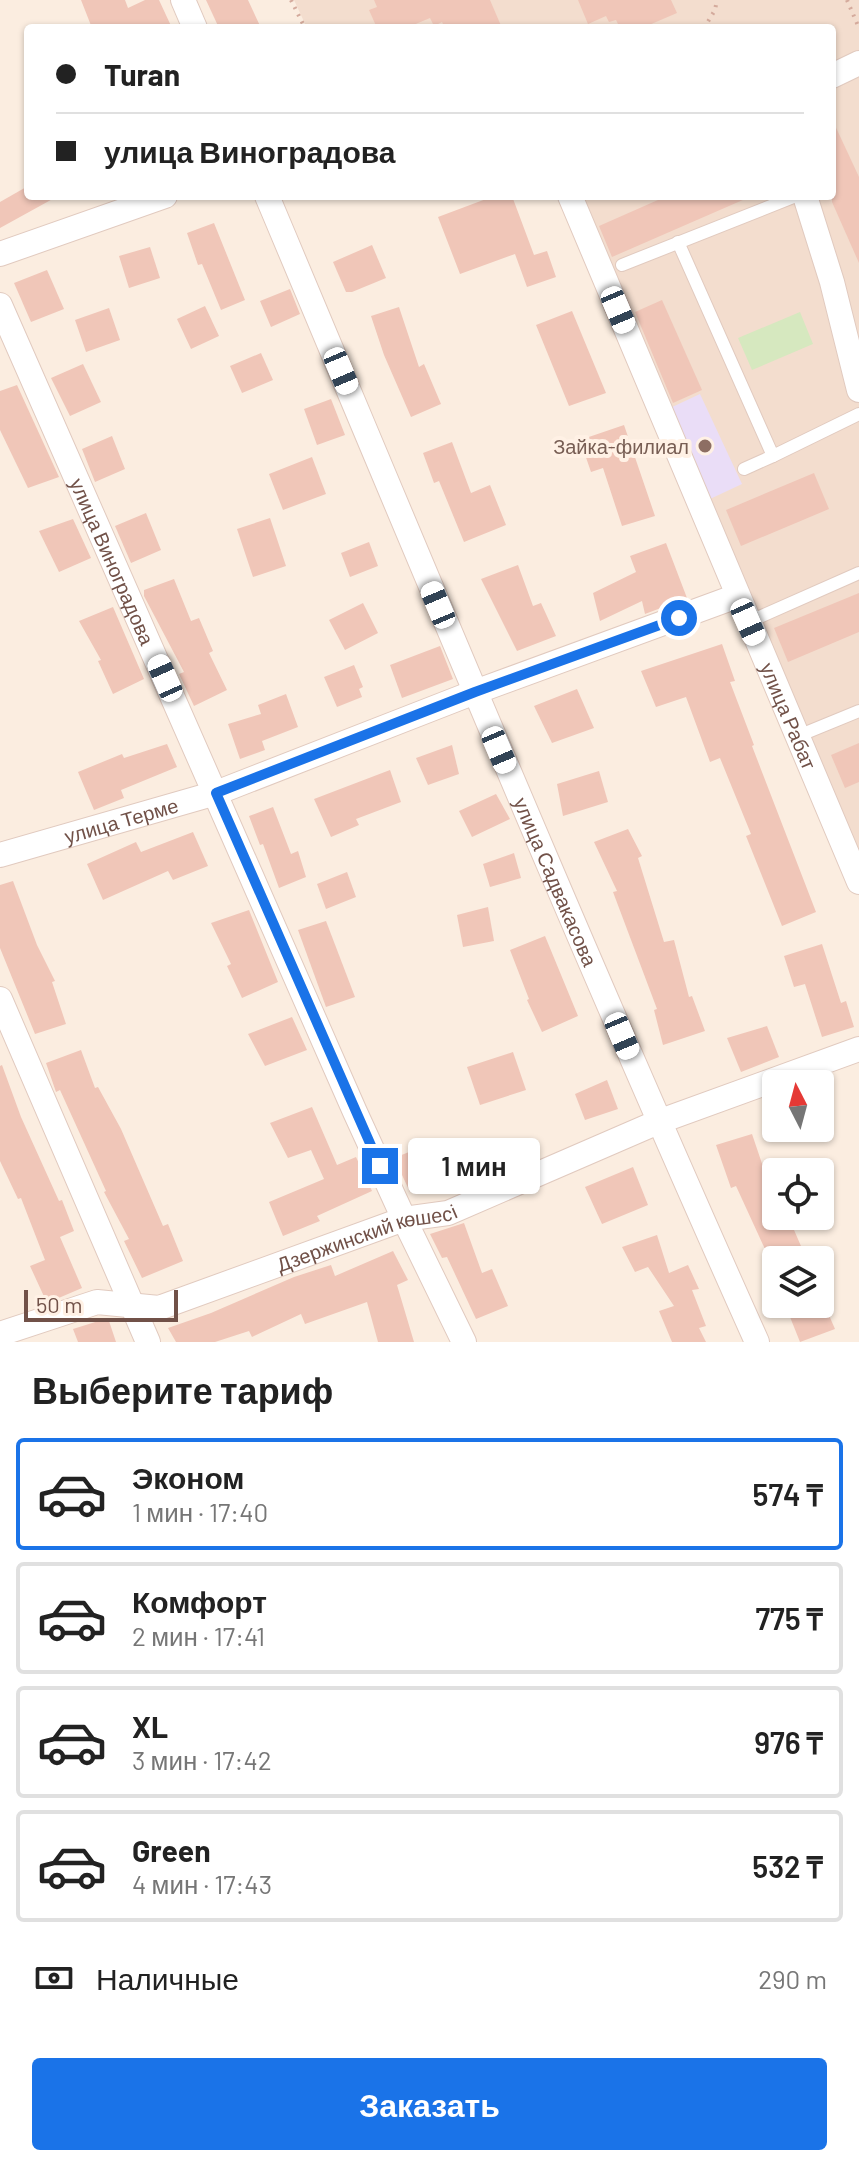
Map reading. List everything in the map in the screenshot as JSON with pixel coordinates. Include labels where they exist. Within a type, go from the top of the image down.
[{"type":"street","points":[[183,0],[193,24]]},
{"type":"street","points":[[836,74],[859,63]]},
{"type":"street","points":[[0,254],[154,200]]},
{"type":"street","name":"улица Садвакасова","points":[[269,200],[658,1122],[757,1342]]},
{"type":"street","name":"улица Рабат","points":[[572,200],[748,622],[798,736],[853,849],[859,882]]},
{"type":"street","points":[[806,200],[832,282],[859,390]]},
{"type":"street","name":"улица Виноградова","points":[[0,305],[246,867],[404,1219],[464,1342]]},
{"type":"street","name":"улица Терме","points":[[0,855],[216,793],[475,692],[737,596]]},
{"type":"street","points":[[0,999],[148,1342]]},
{"type":"street","name":"Дзержинский көшесі","points":[[0,1334],[97,1302],[159,1308],[404,1219],[448,1213],[658,1122],[859,1049]]},
{"type":"lane","points":[[622,265],[786,200]]},
{"type":"lane","points":[[678,242],[773,456]]},
{"type":"lane","points":[[744,469],[859,414]]},
{"type":"lane","points":[[748,622],[859,573]]},
{"type":"lane","points":[[798,736],[859,711]]},
{"type":"path","points":[[291,0],[303,24]]},
{"type":"path","points":[[706,24],[717,0]]},
{"type":"path","points":[[847,0],[859,28]]},
{"type":"shaded area","points":[[294,0],[859,0],[859,864],[580,200],[836,200],[836,24],[305,24]]},
{"type":"shaded area","name":"Зайка-филиал","points":[[700,394],[742,484],[710,499],[668,409]]},
{"type":"green space","points":[[800,312],[813,344],[752,370],[738,338]]},
{"type":"building","points":[[81,0],[125,0],[128,8],[145,0],[159,0],[170,24],[90,24]]},
{"type":"building","points":[[206,0],[248,0],[259,24],[217,24]]},
{"type":"building","points":[[374,0],[490,0],[500,24],[433,24],[430,18],[416,24],[375,24],[369,10],[377,7]]},
{"type":"building","points":[[578,0],[671,0],[677,13],[651,24],[618,24],[616,20],[609,22],[606,16],[588,24]]},
{"type":"building","points":[[836,128],[859,177],[859,263],[832,202],[836,200]]},
{"type":"building","points":[[24,188],[24,200],[51,200],[0,228],[0,202]]},
{"type":"building","points":[[483,200],[513,200],[534,255],[547,251],[556,277],[527,287],[515,254],[460,274],[438,217]]},
{"type":"building","points":[[658,200],[743,200],[612,257],[599,226]]},
{"type":"building","points":[[214,223],[245,300],[221,310],[202,264],[198,265],[187,233]]},
{"type":"building","points":[[372,245],[386,278],[346,292],[333,262]]},
{"type":"building","points":[[150,247],[160,278],[129,288],[119,256]]},
{"type":"building","points":[[47,270],[64,309],[31,322],[14,283]]},
{"type":"building","points":[[290,289],[300,314],[271,327],[260,301]]},
{"type":"building","points":[[662,300],[702,390],[673,403],[635,312]]},
{"type":"building","points":[[205,306],[219,336],[191,349],[177,319]]},
{"type":"building","points":[[399,307],[419,367],[424,364],[441,404],[411,417],[371,316]]},
{"type":"building","points":[[109,308],[120,340],[86,352],[75,320]]},
{"type":"building","points":[[572,311],[606,393],[569,406],[536,325]]},
{"type":"building","points":[[261,353],[273,380],[242,393],[230,366]]},
{"type":"building","points":[[83,364],[101,402],[70,416],[51,378]]},
{"type":"building","points":[[17,385],[59,477],[28,488],[0,430],[0,391]]},
{"type":"building","points":[[331,399],[345,435],[317,445],[304,409]]},
{"type":"building","points":[[624,425],[655,516],[622,526],[603,468],[591,472],[580,440]]},
{"type":"building","points":[[112,436],[125,469],[95,482],[82,449]]},
{"type":"building","points":[[452,442],[471,493],[490,485],[506,525],[464,542],[439,481],[434,483],[423,453]]},
{"type":"building","points":[[312,457],[326,494],[283,510],[269,474]]},
{"type":"building","points":[[814,473],[829,509],[741,546],[726,510]]},
{"type":"building","points":[[146,513],[161,550],[131,563],[115,526]]},
{"type":"building","points":[[270,518],[286,566],[253,577],[237,529]]},
{"type":"building","points":[[73,519],[91,558],[59,572],[39,531]]},
{"type":"building","points":[[369,542],[378,566],[350,577],[341,553]]},
{"type":"building","points":[[666,543],[687,598],[645,614],[642,601],[600,621],[593,593],[636,572],[630,556]]},
{"type":"building","points":[[518,565],[533,606],[541,603],[556,636],[517,651],[481,579]]},
{"type":"building","points":[[174,579],[191,621],[199,618],[213,651],[209,653],[227,690],[194,706],[179,674],[184,672],[144,596],[144,590]]},
{"type":"building","points":[[859,593],[859,632],[788,662],[774,628]]},
{"type":"building","points":[[363,603],[378,633],[345,650],[329,620]]},
{"type":"building","points":[[113,607],[144,679],[113,694],[98,661],[101,660],[79,621]]},
{"type":"building","points":[[722,644],[735,681],[730,682],[752,746],[816,912],[782,926],[746,836],[751,834],[720,758],[710,762],[686,697],[656,707],[641,671]]},
{"type":"building","points":[[440,646],[453,679],[402,698],[390,665]]},
{"type":"building","points":[[354,665],[363,687],[359,689],[362,697],[337,707],[324,677]]},
{"type":"building","points":[[577,689],[594,728],[552,743],[534,706]]},
{"type":"building","points":[[286,694],[298,727],[262,741],[265,750],[240,759],[228,724],[261,714],[258,705]]},
{"type":"building","points":[[859,743],[859,782],[845,788],[831,755]]},
{"type":"building","points":[[167,744],[177,767],[121,790],[124,798],[94,810],[78,772],[122,754],[124,758]]},
{"type":"building","points":[[452,745],[459,774],[428,785],[416,758]]},
{"type":"building","points":[[390,770],[401,802],[356,819],[359,825],[331,837],[314,799]]},
{"type":"building","points":[[599,771],[608,802],[563,816],[557,784]]},
{"type":"building","points":[[496,794],[510,819],[472,837],[459,811]]},
{"type":"building","points":[[273,807],[291,854],[298,851],[306,877],[279,888],[249,816]]},
{"type":"building","points":[[628,829],[642,856],[638,858],[664,942],[674,940],[689,997],[692,996],[705,1031],[663,1045],[654,1010],[657,1009],[613,892],[617,891],[594,842]]},
{"type":"building","points":[[193,832],[208,866],[173,880],[168,871],[103,900],[87,864],[136,842],[141,852]]},
{"type":"building","points":[[514,853],[521,878],[490,887],[483,864]]},
{"type":"building","points":[[347,872],[356,897],[326,909],[317,884]]},
{"type":"building","points":[[13,881],[37,945],[55,981],[52,982],[66,1024],[35,1034],[0,948],[0,885]]},
{"type":"building","points":[[488,907],[494,941],[463,947],[457,915]]},
{"type":"building","points":[[249,910],[278,982],[242,998],[227,966],[231,964],[211,923]]},
{"type":"building","points":[[326,921],[355,997],[326,1007],[298,930]]},
{"type":"building","points":[[545,936],[578,1016],[542,1032],[510,950]]},
{"type":"building","points":[[822,944],[841,1003],[846,1001],[854,1027],[822,1037],[805,984],[794,987],[784,956]]},
{"type":"building","points":[[292,1017],[307,1050],[265,1066],[248,1034]]},
{"type":"building","points":[[767,1026],[779,1057],[741,1072],[727,1038]]},
{"type":"building","points":[[81,1050],[95,1088],[98,1087],[121,1129],[163,1226],[168,1224],[183,1261],[142,1278],[124,1241],[129,1239],[104,1192],[60,1090],[56,1092],[46,1063]]},
{"type":"building","points":[[513,1052],[526,1090],[480,1105],[467,1067]]},
{"type":"building","points":[[2,1065],[21,1117],[74,1231],[60,1237],[82,1288],[47,1303],[30,1266],[45,1260],[21,1198],[18,1199],[0,1161]]},
{"type":"building","points":[[607,1080],[618,1109],[585,1120],[575,1094]]},
{"type":"building","points":[[312,1107],[337,1165],[356,1157],[372,1191],[317,1216],[320,1221],[283,1236],[269,1202],[324,1179],[311,1150],[288,1158],[270,1123]]},
{"type":"building","points":[[752,1134],[762,1164],[762,1230],[794,1230],[801,1246],[764,1246],[736,1186],[731,1188],[716,1145]]},
{"type":"building","points":[[439,1140],[454,1171],[410,1192],[394,1158]]},
{"type":"building","points":[[490,1144],[501,1171],[473,1180],[462,1154]]},
{"type":"building","points":[[633,1167],[648,1205],[602,1224],[585,1187]]},
{"type":"building","points":[[464,1223],[482,1273],[492,1269],[508,1306],[476,1319],[447,1257],[442,1258],[430,1234]]},
{"type":"building","points":[[657,1235],[669,1273],[688,1265],[699,1289],[692,1290],[706,1326],[699,1328],[706,1342],[672,1342],[659,1311],[674,1306],[648,1267],[635,1272],[622,1247]]},
{"type":"building","points":[[393,1251],[408,1280],[397,1285],[414,1342],[378,1342],[367,1302],[305,1324],[301,1314],[252,1337],[249,1331],[215,1342],[176,1342],[168,1328],[294,1277],[331,1265],[335,1276]]},
{"type":"building","points":[[108,1318],[116,1342],[78,1342],[73,1329]]},
{"type":"building","points":[[790,1318],[830,1318],[835,1329],[800,1342]]},
{"type":"place","name":"Зайка-филиал","points":[[705,446]]},
{"type":"route","points":[[380,1166],[216,793],[475,692],[679,618]]}]
